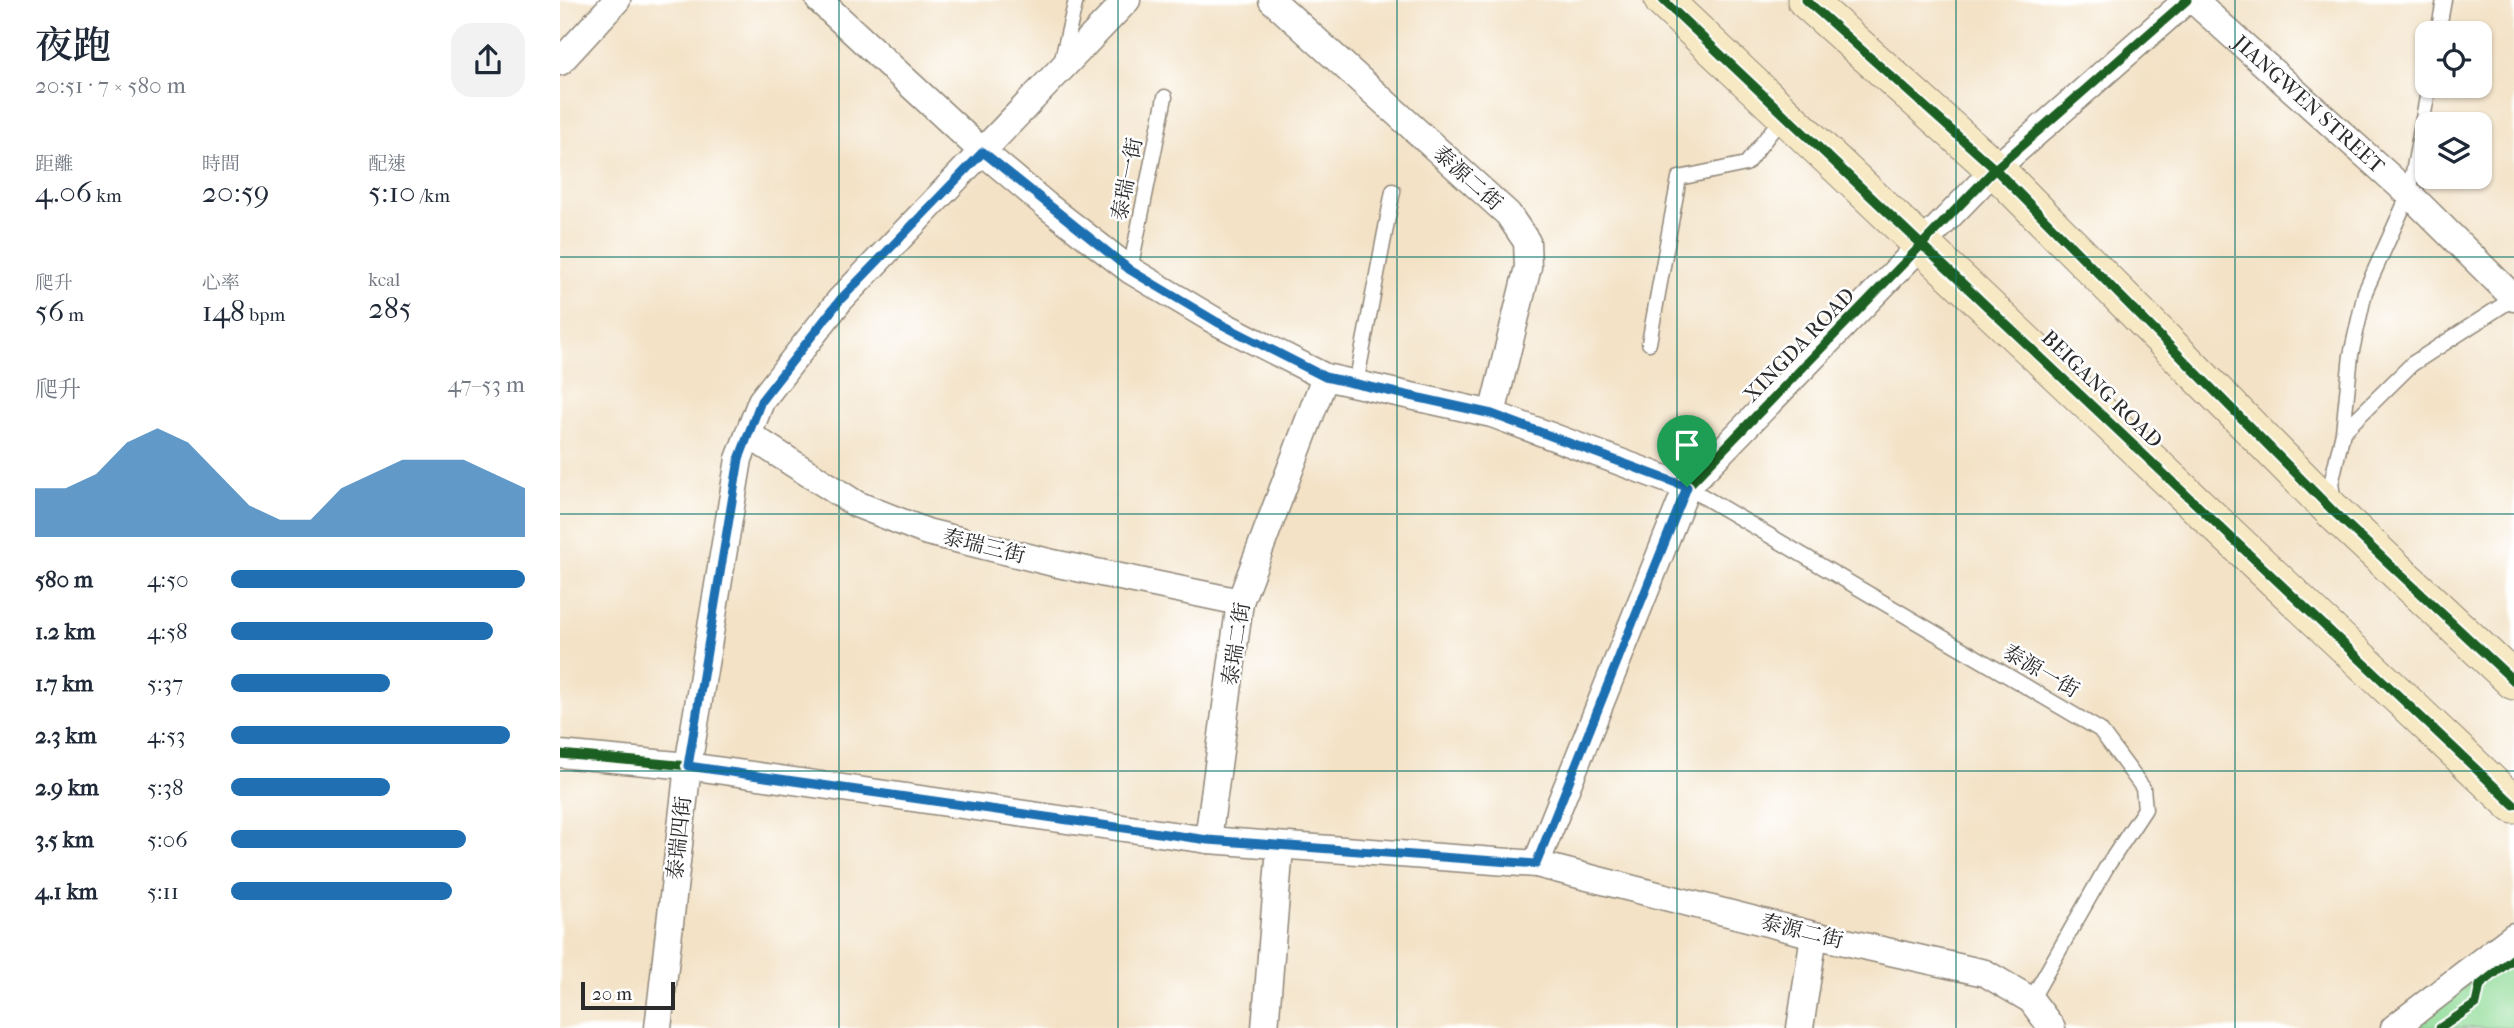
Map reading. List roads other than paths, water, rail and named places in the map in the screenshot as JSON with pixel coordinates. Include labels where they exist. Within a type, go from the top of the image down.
[{"type":"main road","name":"BEIGANG ROAD","points":[[1663,0],[1922,242],[2514,805]]},
{"type":"main road","points":[[1806,0],[1995,169],[2335,513],[2514,681]]},
{"type":"street","points":[[560,62],[617,0]]},
{"type":"street","points":[[819,0],[983,152],[1130,270],[1217,322],[1325,377],[1492,414],[1687,487]]},
{"type":"street","points":[[983,152],[1127,0]]},
{"type":"street","name":"泰源二街","points":[[1272,0],[1508,214],[1527,243],[1528,267],[1492,414]]},
{"type":"street","name":"XINGDA ROAD","points":[[1536,864],[1687,487],[1995,169],[2187,0]]},
{"type":"street","name":"JIANGWEN STREET","points":[[2193,0],[2409,194],[2514,298]]},
{"type":"street","name":"泰瑞四街","points":[[658,1028],[688,766],[739,459],[761,401],[840,300],[983,152]]},
{"type":"street","name":"泰瑞二街","points":[[1208,840],[1240,602],[1325,377]]},
{"type":"street","name":"泰瑞三街","points":[[749,435],[856,504],[927,532],[1053,563],[1240,602]]},
{"type":"street","points":[[560,754],[688,766],[1208,840],[1280,848],[1536,864]]},
{"type":"street","points":[[1265,1028],[1280,848]]},
{"type":"street","name":"泰源二街","points":[[1536,864],[1814,935],[1984,974],[2031,1000],[2052,1028]]},
{"type":"street","points":[[1800,1028],[1814,935]]},
{"type":"street","points":[[2395,1028],[2514,936]]},
{"type":"lane","points":[[1058,75],[1076,0]]},
{"type":"lane","points":[[2440,21],[2444,0]]},
{"type":"lane","name":"泰瑞一街","points":[[1130,270],[1166,97]]},
{"type":"lane","points":[[2335,513],[2331,484],[2343,432],[2351,355],[2365,292],[2409,194],[2427,98]]},
{"type":"lane","points":[[1648,343],[1679,178],[1746,164],[1785,114]]},
{"type":"lane","points":[[1356,384],[1393,191]]},
{"type":"lane","points":[[2343,432],[2412,364],[2514,298]]},
{"type":"lane","name":"泰源一街","points":[[1687,487],[2100,730],[2143,788],[2145,809],[2106,868],[2031,1000]]}]
